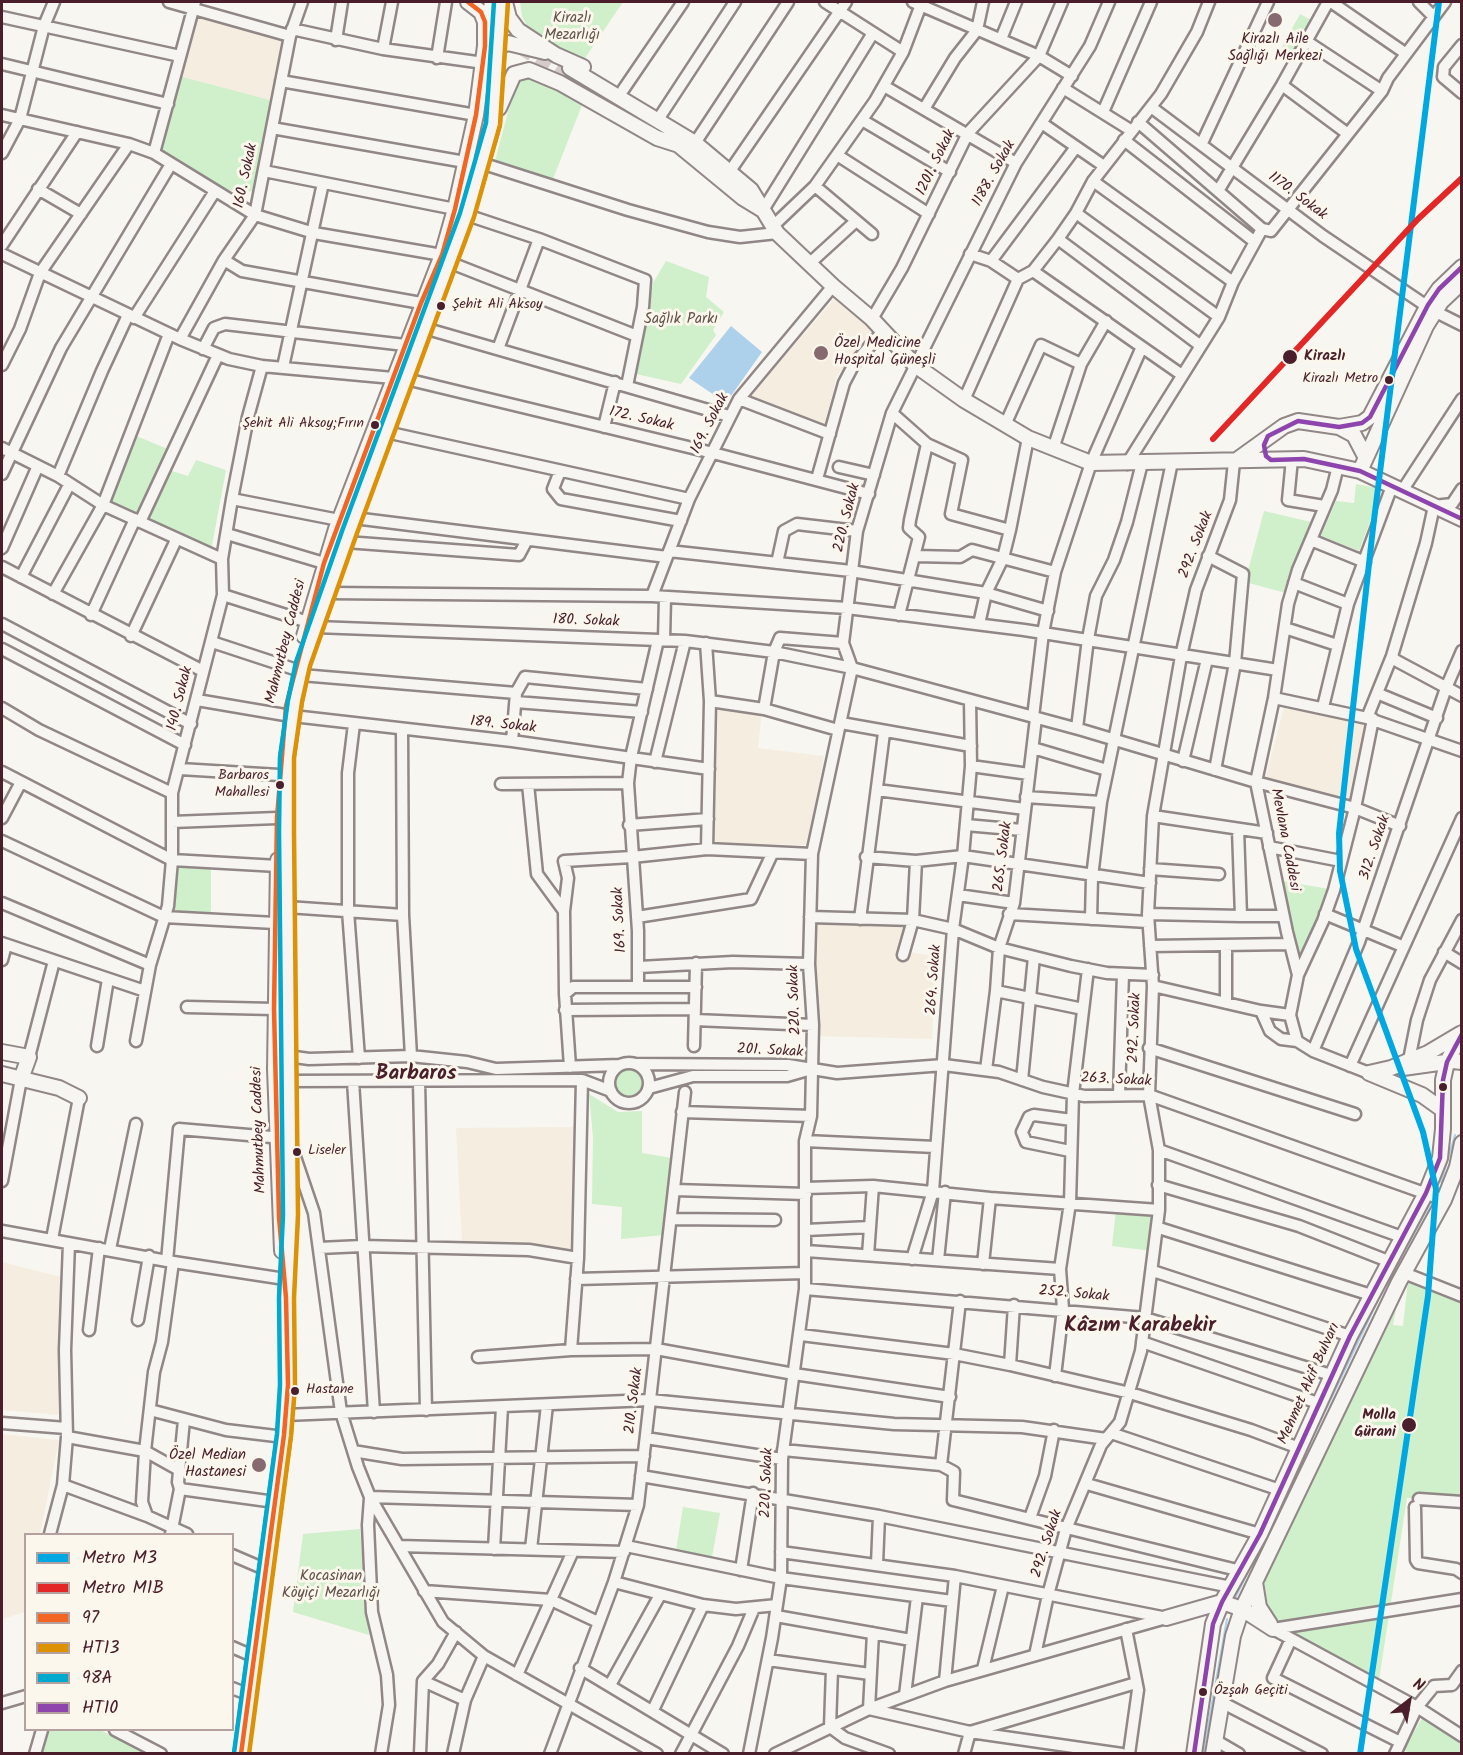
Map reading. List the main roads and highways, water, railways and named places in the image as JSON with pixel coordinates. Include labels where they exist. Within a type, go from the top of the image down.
[{"type":"main road","points":[[468,2],[481,12],[492,46],[508,43],[556,54]]},
{"type":"main road","name":"Mahmutbey Caddesi","points":[[286,1298],[291,1215],[283,1138],[281,923],[277,818],[279,775],[298,672],[312,625],[324,563],[339,520],[399,379],[424,328],[461,212],[481,163],[493,124],[492,2]]},
{"type":"main road","points":[[503,2],[509,18],[518,30],[556,54],[623,90],[661,115],[743,198],[763,210]]},
{"type":"main road","name":"Mahmutbey Caddesi","points":[[461,212],[465,162],[476,115],[483,63],[492,49],[503,2]]},
{"type":"main road","points":[[493,124],[514,74],[529,70],[560,83],[657,138],[687,141]]},
{"type":"main road","points":[[568,72],[687,141],[730,171],[751,190],[775,230],[832,286],[872,318],[915,365],[964,400],[1028,438],[1091,463],[1234,462],[1292,459],[1338,466],[1360,471],[1461,519]]},
{"type":"main road","name":"Mahmutbey Caddesi","points":[[312,625],[328,593],[386,432],[405,345],[421,303],[446,259]]},
{"type":"main road","points":[[1360,471],[1439,289],[1461,267]]},
{"type":"main road","points":[[1234,462],[1268,436],[1298,421],[1339,427],[1362,423],[1370,417],[1431,308],[1461,282]]},
{"type":"main road","points":[[1339,427],[1354,435],[1366,458]]},
{"type":"main road","points":[[1268,436],[1264,445],[1266,456],[1271,460]]},
{"type":"main road","name":"Mahmutbey Caddesi","points":[[281,923],[287,907],[289,716]]},
{"type":"main road","name":"Mahmutbey Caddesi","points":[[241,1754],[284,1437],[288,1385],[285,1279],[279,1216],[288,1056],[281,1009]]},
{"type":"main road","points":[[1369,1073],[1409,1060],[1461,1033]]},
{"type":"main road","name":"Mehmet Akif Bulvarı","points":[[1194,1754],[1213,1624],[1222,1602],[1260,1534],[1318,1402],[1350,1336],[1426,1193],[1440,1158],[1443,1080],[1447,1062],[1461,1033]]},
{"type":"main road","points":[[2,1052],[29,1057],[21,1079]]},
{"type":"main road","points":[[1369,1073],[1461,1062]]},
{"type":"main road","points":[[1369,1073],[1422,1095],[1443,1110]]},
{"type":"main road","points":[[2,1074],[59,1088],[79,1098]]},
{"type":"main road","points":[[1214,1747],[1233,1634],[1242,1609],[1404,1273],[1444,1200],[1457,1167],[1461,1143]]},
{"type":"main road","points":[[1255,1582],[1259,1607],[1273,1629]]},
{"type":"main road","points":[[1213,1624],[1203,1615],[1166,1618],[1222,1602],[1242,1609],[1273,1629]]},
{"type":"main road","points":[[1233,1634],[1249,1626],[1273,1629]]},
{"type":"water","points":[[731,326],[762,352],[726,403],[689,378]]},
{"type":"waterway","points":[[1441,1182],[1455,1135]]},
{"type":"waterway","points":[[1283,1500],[1377,1302],[1431,1202]]},
{"type":"waterway","points":[[1235,1598],[1261,1546]]},
{"type":"waterway","points":[[1203,1754],[1227,1619]]},
{"type":"tunnel","points":[[520,47],[566,76]]},
{"type":"metro line","name":"M3","points":[[1360,1754],[1428,1296],[1436,1189],[1423,1132],[1356,949],[1340,871],[1339,833],[1373,528],[1439,2]]},
{"type":"metro line","name":"M1B","points":[[1213,439],[1418,219],[1462,178]]},
{"type":"place","name":"Kirazlı Aile Sağlığı Merkezi","points":[[1275,20]]},
{"type":"place","name":"Şehit Ali Aksoy","points":[[441,306]]},
{"type":"place","name":"Özel Medicine Hospital Güneşli","points":[[821,353]]},
{"type":"place","name":"Kirazlı","points":[[1290,357]]},
{"type":"place","name":"Kirazlı Metro","points":[[1389,380]]},
{"type":"place","name":"Şehit Ali Aksoy;Fırın","points":[[375,425]]},
{"type":"place","name":"Barbaros Mahallesi","points":[[280,785]]},
{"type":"place","name":"Liseler","points":[[297,1152]]},
{"type":"place","name":"Hastane","points":[[295,1391]]},
{"type":"place","name":"Molla Gürani","points":[[1409,1425]]},
{"type":"place","name":"Özel Median Hastanesi","points":[[259,1465]]},
{"type":"place","name":"Özşah Geçiti","points":[[1203,1692]]},
{"type":"district","name":"Barbaros","points":[[416,1075]]},
{"type":"district","name":"Kâzım Karabekir","points":[[1140,1327]]},
{"type":"park label","name":"Kirazlı Mezarlığı","points":[[572,28]]},
{"type":"park label","name":"Sağlık Parkı","points":[[681,320]]},
{"type":"park label","name":"Kocasinan Köyiçi Mezarlığı","points":[[331,1586]]}]
